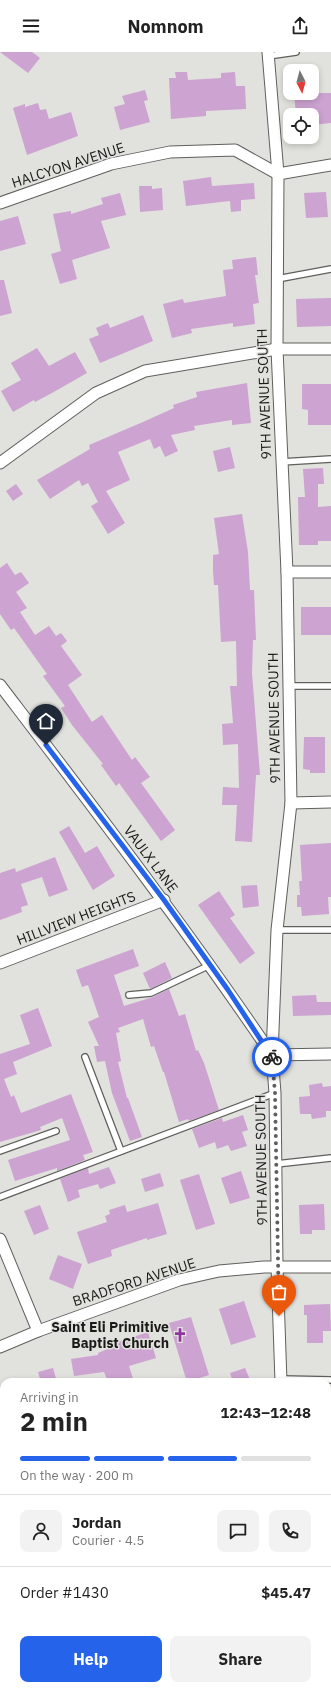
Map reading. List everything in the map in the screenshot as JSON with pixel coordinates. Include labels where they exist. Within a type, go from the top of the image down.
[{"type":"street","name":"9TH AVENUE SOUTH","points":[[268,54],[278,174],[277,349],[287,572],[291,802],[277,930],[272,1055],[275,1093],[277,1266],[281,1378]]},
{"type":"street","name":"HALCYON AVENUE","points":[[0,203],[111,164],[170,152],[235,150],[278,174]]},
{"type":"street","points":[[278,174],[331,165]]},
{"type":"street","points":[[0,463],[96,393],[145,371],[277,349],[331,349]]},
{"type":"street","points":[[287,572],[331,572]]},
{"type":"street","name":"VAULX LANE","points":[[0,686],[164,900],[272,1055]]},
{"type":"street","points":[[291,802],[331,802]]},
{"type":"street","name":"HILLVIEW HEIGHTS","points":[[0,963],[164,900]]},
{"type":"street","points":[[272,1055],[331,1054]]},
{"type":"street","points":[[0,1239],[38,1331]]},
{"type":"street","name":"BRADFORD AVENUE","points":[[0,1347],[38,1331],[179,1280],[219,1271],[277,1266],[331,1267]]},
{"type":"lane","points":[[268,54],[296,52]]},
{"type":"lane","points":[[277,279],[331,269]]},
{"type":"lane","points":[[281,462],[331,459]]},
{"type":"lane","points":[[288,686],[331,686]]},
{"type":"lane","points":[[277,930],[331,930]]},
{"type":"lane","points":[[129,995],[151,993],[210,965]]},
{"type":"lane","points":[[84,1057],[121,1151]]},
{"type":"lane","points":[[0,1197],[275,1093]]},
{"type":"lane","points":[[0,1151],[56,1131]]},
{"type":"lane","points":[[276,1164],[331,1158]]},
{"type":"building","points":[[0,52],[32,52],[40,58],[28,73]]},
{"type":"building","points":[[175,72],[187,72],[188,80],[221,78],[221,73],[235,72],[236,86],[245,86],[246,109],[206,111],[206,116],[171,119],[169,78],[176,78]]},
{"type":"building","points":[[145,90],[148,100],[144,101],[150,122],[120,130],[114,107],[125,104],[122,96]]},
{"type":"building","points":[[319,93],[331,93],[331,123],[319,124],[319,108],[295,108],[295,100],[319,100]]},
{"type":"building","points":[[38,103],[40,110],[46,109],[49,119],[71,112],[78,136],[27,155],[13,108],[25,104],[25,107]]},
{"type":"building","points":[[211,177],[212,186],[254,183],[255,199],[241,200],[241,211],[231,212],[230,201],[186,206],[183,181]]},
{"type":"building","points":[[139,186],[152,186],[152,189],[162,188],[163,210],[140,212]]},
{"type":"building","points":[[326,192],[328,217],[306,218],[304,193]]},
{"type":"building","points":[[120,193],[126,215],[101,221],[110,248],[72,260],[77,279],[60,284],[51,254],[61,251],[53,214],[71,211],[71,214],[103,204],[101,198]]},
{"type":"building","points":[[18,216],[26,244],[0,251],[0,221]]},
{"type":"building","points":[[256,257],[258,275],[255,275],[259,303],[253,304],[255,324],[233,327],[233,323],[191,329],[192,333],[172,338],[163,304],[183,299],[184,303],[226,296],[223,270],[233,269],[232,260]]},
{"type":"building","points":[[0,280],[4,280],[12,313],[0,316]]},
{"type":"building","points":[[331,298],[331,326],[297,327],[296,299]]},
{"type":"building","points":[[143,315],[153,341],[100,363],[89,339],[99,335],[96,328],[108,323],[110,328]]},
{"type":"building","points":[[37,348],[49,366],[75,352],[87,373],[35,402],[34,400],[13,412],[1,391],[21,380],[11,363]]},
{"type":"building","points":[[247,383],[251,423],[232,425],[232,420],[194,426],[195,430],[171,435],[178,451],[165,457],[160,446],[154,449],[150,439],[118,452],[130,480],[106,491],[125,523],[108,534],[91,506],[98,502],[88,483],[82,486],[79,480],[50,499],[37,480],[90,449],[89,445],[174,408],[173,405],[197,397],[196,392]]},
{"type":"building","points":[[302,384],[331,384],[331,425],[308,425],[308,410],[302,409]]},
{"type":"building","points":[[230,447],[235,468],[218,472],[213,451]]},
{"type":"building","points":[[323,468],[324,484],[318,484],[318,507],[331,506],[331,541],[318,541],[318,545],[299,545],[298,497],[305,497],[303,469]]},
{"type":"building","points":[[16,484],[23,494],[13,501],[6,491]]},
{"type":"building","points":[[242,514],[248,552],[250,590],[254,590],[256,640],[253,640],[252,673],[260,775],[256,775],[252,842],[235,841],[237,805],[222,805],[223,787],[239,788],[238,744],[223,745],[222,724],[233,723],[230,686],[237,686],[236,641],[221,642],[218,585],[214,585],[213,571],[213,555],[219,554],[214,518]]},
{"type":"building","points":[[7,563],[15,575],[21,572],[29,583],[16,592],[27,608],[20,612],[35,635],[49,626],[56,636],[61,633],[67,641],[61,646],[82,675],[68,685],[92,722],[102,715],[132,760],[135,757],[150,777],[141,783],[175,830],[161,841],[119,783],[116,786],[101,765],[103,764],[72,725],[61,708],[65,706],[43,676],[47,674],[14,628],[11,630],[0,614],[0,568]]},
{"type":"building","points":[[301,607],[331,607],[331,635],[301,635]]},
{"type":"building","points":[[304,737],[325,737],[325,773],[310,773],[310,770],[303,769]]},
{"type":"building","points":[[69,826],[85,853],[97,846],[115,876],[93,890],[59,832]]},
{"type":"building","points":[[331,843],[331,897],[328,897],[329,914],[302,916],[301,907],[297,907],[297,895],[300,895],[299,881],[302,881],[300,845]]},
{"type":"building","points":[[55,857],[68,890],[49,897],[42,877],[21,884],[28,905],[21,907],[22,912],[0,920],[0,873],[15,868],[16,872]]},
{"type":"building","points":[[257,885],[259,906],[243,908],[241,886]]},
{"type":"building","points":[[219,891],[235,915],[230,918],[255,953],[240,964],[198,905]]},
{"type":"building","points":[[133,949],[139,966],[114,975],[124,1006],[153,997],[169,989],[179,1016],[185,1014],[196,1051],[198,1050],[204,1063],[219,1110],[189,1121],[188,1119],[179,1122],[164,1072],[154,1046],[151,1047],[143,1019],[118,1028],[120,1032],[116,1033],[121,1061],[118,1062],[127,1098],[142,1137],[130,1141],[112,1093],[105,1061],[97,1062],[94,1046],[99,1046],[88,1022],[99,1017],[88,985],[82,987],[76,970]]},
{"type":"building","points":[[165,962],[172,978],[150,989],[143,973]]},
{"type":"building","points":[[316,995],[317,1002],[331,1002],[331,1015],[293,1016],[292,996]]},
{"type":"building","points":[[38,1008],[52,1046],[13,1062],[17,1074],[4,1079],[11,1097],[14,1095],[21,1113],[71,1094],[93,1152],[83,1155],[85,1160],[57,1171],[57,1168],[15,1181],[8,1160],[70,1140],[62,1118],[40,1127],[41,1130],[0,1142],[0,1054],[30,1044],[20,1015]]},
{"type":"building","points":[[322,1083],[323,1087],[331,1086],[331,1111],[326,1111],[326,1117],[312,1119],[311,1114],[300,1114],[299,1097],[310,1096],[309,1085]]},
{"type":"building","points":[[243,1115],[248,1130],[242,1132],[247,1146],[231,1151],[228,1145],[217,1149],[215,1142],[199,1148],[192,1129],[222,1118],[223,1122]]},
{"type":"building","points":[[109,1167],[116,1183],[100,1189],[98,1184],[78,1190],[80,1197],[68,1202],[60,1179],[88,1168],[89,1174]]},
{"type":"building","points":[[241,1171],[250,1198],[230,1204],[221,1178]]},
{"type":"building","points":[[160,1173],[164,1186],[145,1192],[141,1179]]},
{"type":"building","points":[[199,1174],[215,1224],[196,1230],[180,1180]]},
{"type":"building","points":[[158,1203],[167,1234],[147,1240],[147,1238],[111,1250],[112,1256],[88,1264],[77,1232],[107,1222],[105,1216],[110,1214],[109,1210],[125,1205],[127,1212]]},
{"type":"building","points":[[324,1204],[325,1230],[312,1230],[312,1234],[300,1234],[299,1205]]},
{"type":"building","points":[[40,1205],[49,1229],[34,1235],[24,1211]]},
{"type":"building","points":[[58,1255],[82,1264],[73,1289],[49,1279]]},
{"type":"building","points":[[244,1301],[256,1337],[231,1345],[219,1309]]},
{"type":"building","points":[[330,1304],[331,1331],[323,1331],[323,1343],[307,1343],[307,1315],[304,1315],[304,1305]]},
{"type":"building","points":[[191,1317],[209,1375],[200,1378],[186,1378],[169,1323]]},
{"type":"building","points":[[148,1332],[156,1358],[129,1366],[133,1378],[106,1378],[104,1372],[74,1376],[71,1359],[98,1355],[98,1353],[110,1348],[109,1345]]},
{"type":"building","points":[[53,1368],[56,1378],[40,1378],[38,1372]]},
{"type":"building","points":[[245,1368],[249,1378],[232,1378],[230,1373]]},
{"type":"way so far","points":[[272,1057],[275,1093],[279,1316]]},
{"type":"place","name":"Saint Eli Primitive Baptist Church","points":[[180,1335]]},
{"type":"route","points":[[46,745],[164,900],[228,990],[272,1057]]}]
